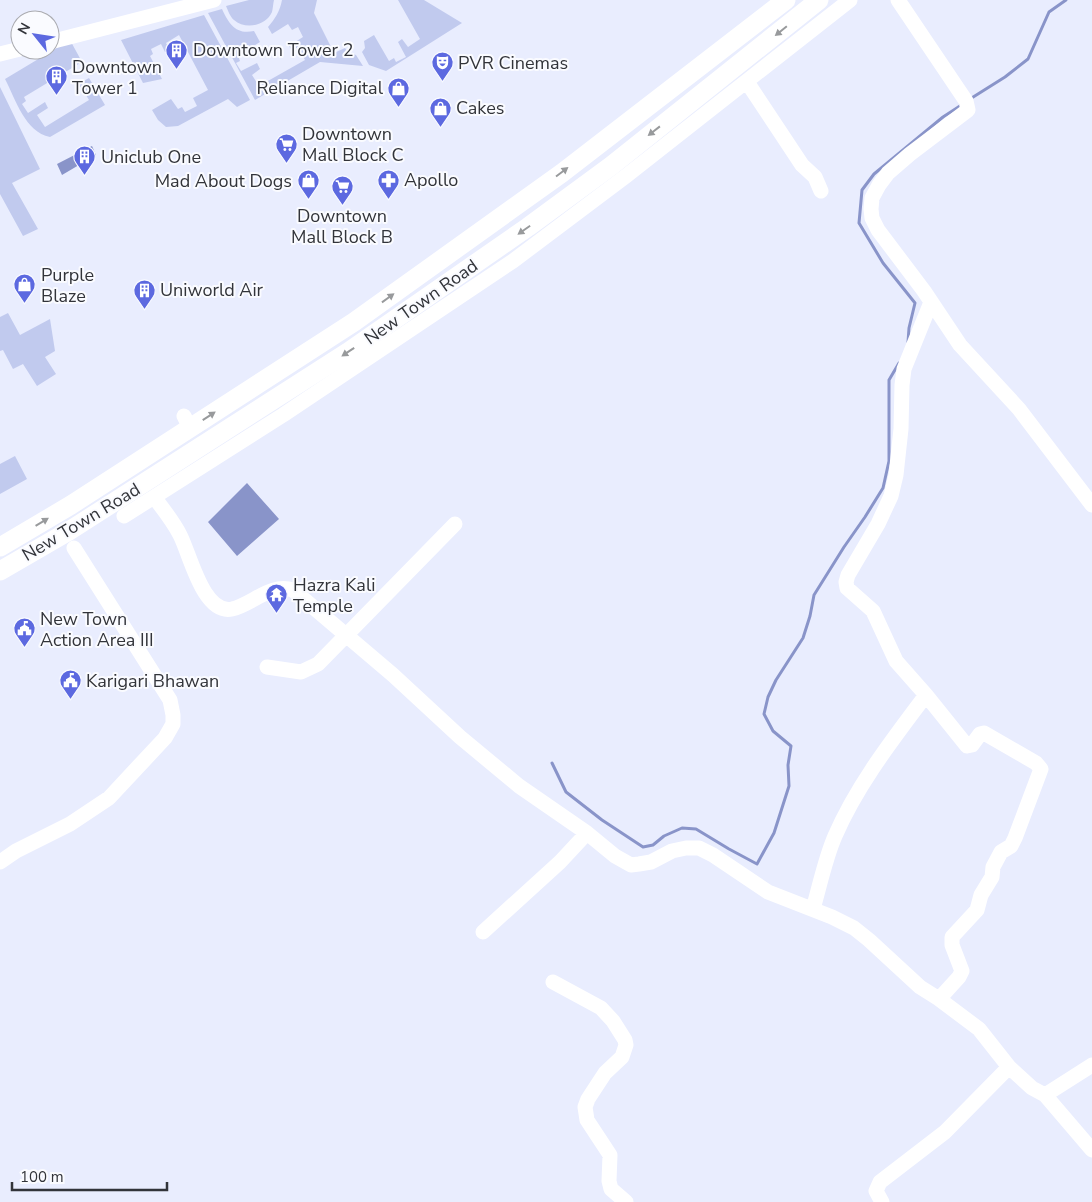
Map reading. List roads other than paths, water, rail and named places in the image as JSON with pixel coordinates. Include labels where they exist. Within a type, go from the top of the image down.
[{"type":"main road","name":"New Town Road","points":[[0,571],[69,531],[332,362],[528,227],[611,166],[819,0]]},
{"type":"main road","name":"New Town Road","points":[[0,547],[71,505],[187,422],[378,305],[562,173],[781,4]]},
{"type":"street","points":[[60,31],[178,0]]},
{"type":"street","points":[[60,39],[214,0]]},
{"type":"street","points":[[124,516],[283,414],[513,261],[626,176],[850,0]]},
{"type":"street","points":[[898,0],[967,105],[888,173],[872,198],[870,209],[872,218],[878,230],[960,345],[1018,409],[1092,505]]},
{"type":"street","points":[[747,82],[802,165],[815,177],[821,191]]},
{"type":"street","points":[[931,302],[904,369],[901,430],[896,474],[891,496],[887,507],[848,575],[847,588],[873,611],[896,661],[967,746],[971,747],[980,734],[984,733],[1036,763],[1041,769],[1011,846],[1001,852],[993,867],[992,877],[981,895],[977,910],[952,937],[952,945],[962,971],[959,977],[939,998]]},
{"type":"street","points":[[154,497],[181,537],[200,585],[217,605],[224,610],[234,608],[275,589],[283,587],[293,590],[346,634],[460,737],[518,786],[587,833],[615,856],[631,865],[651,862],[672,851],[699,848],[768,892],[813,909],[854,928],[870,940],[911,980],[939,998],[979,1029],[1009,1067],[1032,1088],[1045,1095],[1092,1150]]},
{"type":"street","points":[[267,667],[301,672],[318,664],[456,524]]},
{"type":"street","points":[[0,862],[16,851],[70,824],[109,798],[160,746],[173,724],[170,700],[74,548]]},
{"type":"street","points":[[813,909],[832,845],[850,806],[893,740],[926,695]]},
{"type":"street","points":[[483,932],[560,862],[587,833]]},
{"type":"street","points":[[552,982],[601,1008],[613,1021],[626,1045],[622,1057],[605,1073],[585,1107],[587,1120],[610,1155],[611,1189],[626,1202]]},
{"type":"street","points":[[1045,1095],[1092,1065]]},
{"type":"street","points":[[882,1202],[876,1191],[880,1182],[945,1132],[1009,1067]]},
{"type":"waterway","points":[[970,99],[1005,77],[1028,59],[1049,12],[1066,0]]},
{"type":"waterway","points":[[908,342],[915,303],[883,263],[859,223],[862,190],[874,174],[943,117],[963,104]]},
{"type":"waterway","points":[[552,763],[566,792],[602,820],[643,847],[653,845],[664,836],[682,828],[696,829],[757,864],[774,833],[789,786],[788,765],[791,746],[773,731],[764,714],[768,697],[776,680],[803,638],[814,595],[883,488],[889,461],[889,380],[899,363]]},
{"type":"place","name":"Downtown Tower 2","points":[[177,69]]},
{"type":"place","name":"PVR Cinemas","points":[[442,82]]},
{"type":"place","name":"Downtown Tower 1","points":[[56,96]]},
{"type":"place","name":"Reliance Digital","points":[[399,107]]},
{"type":"place","name":"Cakes","points":[[440,127]]},
{"type":"place","name":"Downtown Mall Block C","points":[[286,163]]},
{"type":"place","name":"Uniclub One","points":[[85,176]]},
{"type":"place","name":"Apollo","points":[[388,199]]},
{"type":"place","name":"Mad About Dogs","points":[[308,200]]},
{"type":"place","name":"Downtown Mall Block B","points":[[342,205]]},
{"type":"place","name":"Purple Blaze","points":[[25,304]]},
{"type":"place","name":"Uniworld Air","points":[[144,309]]},
{"type":"place","name":"Hazra Kali Temple","points":[[277,614]]},
{"type":"place","name":"New Town Action Area III","points":[[24,648]]},
{"type":"place","name":"Karigari Bhawan","points":[[70,700]]}]
